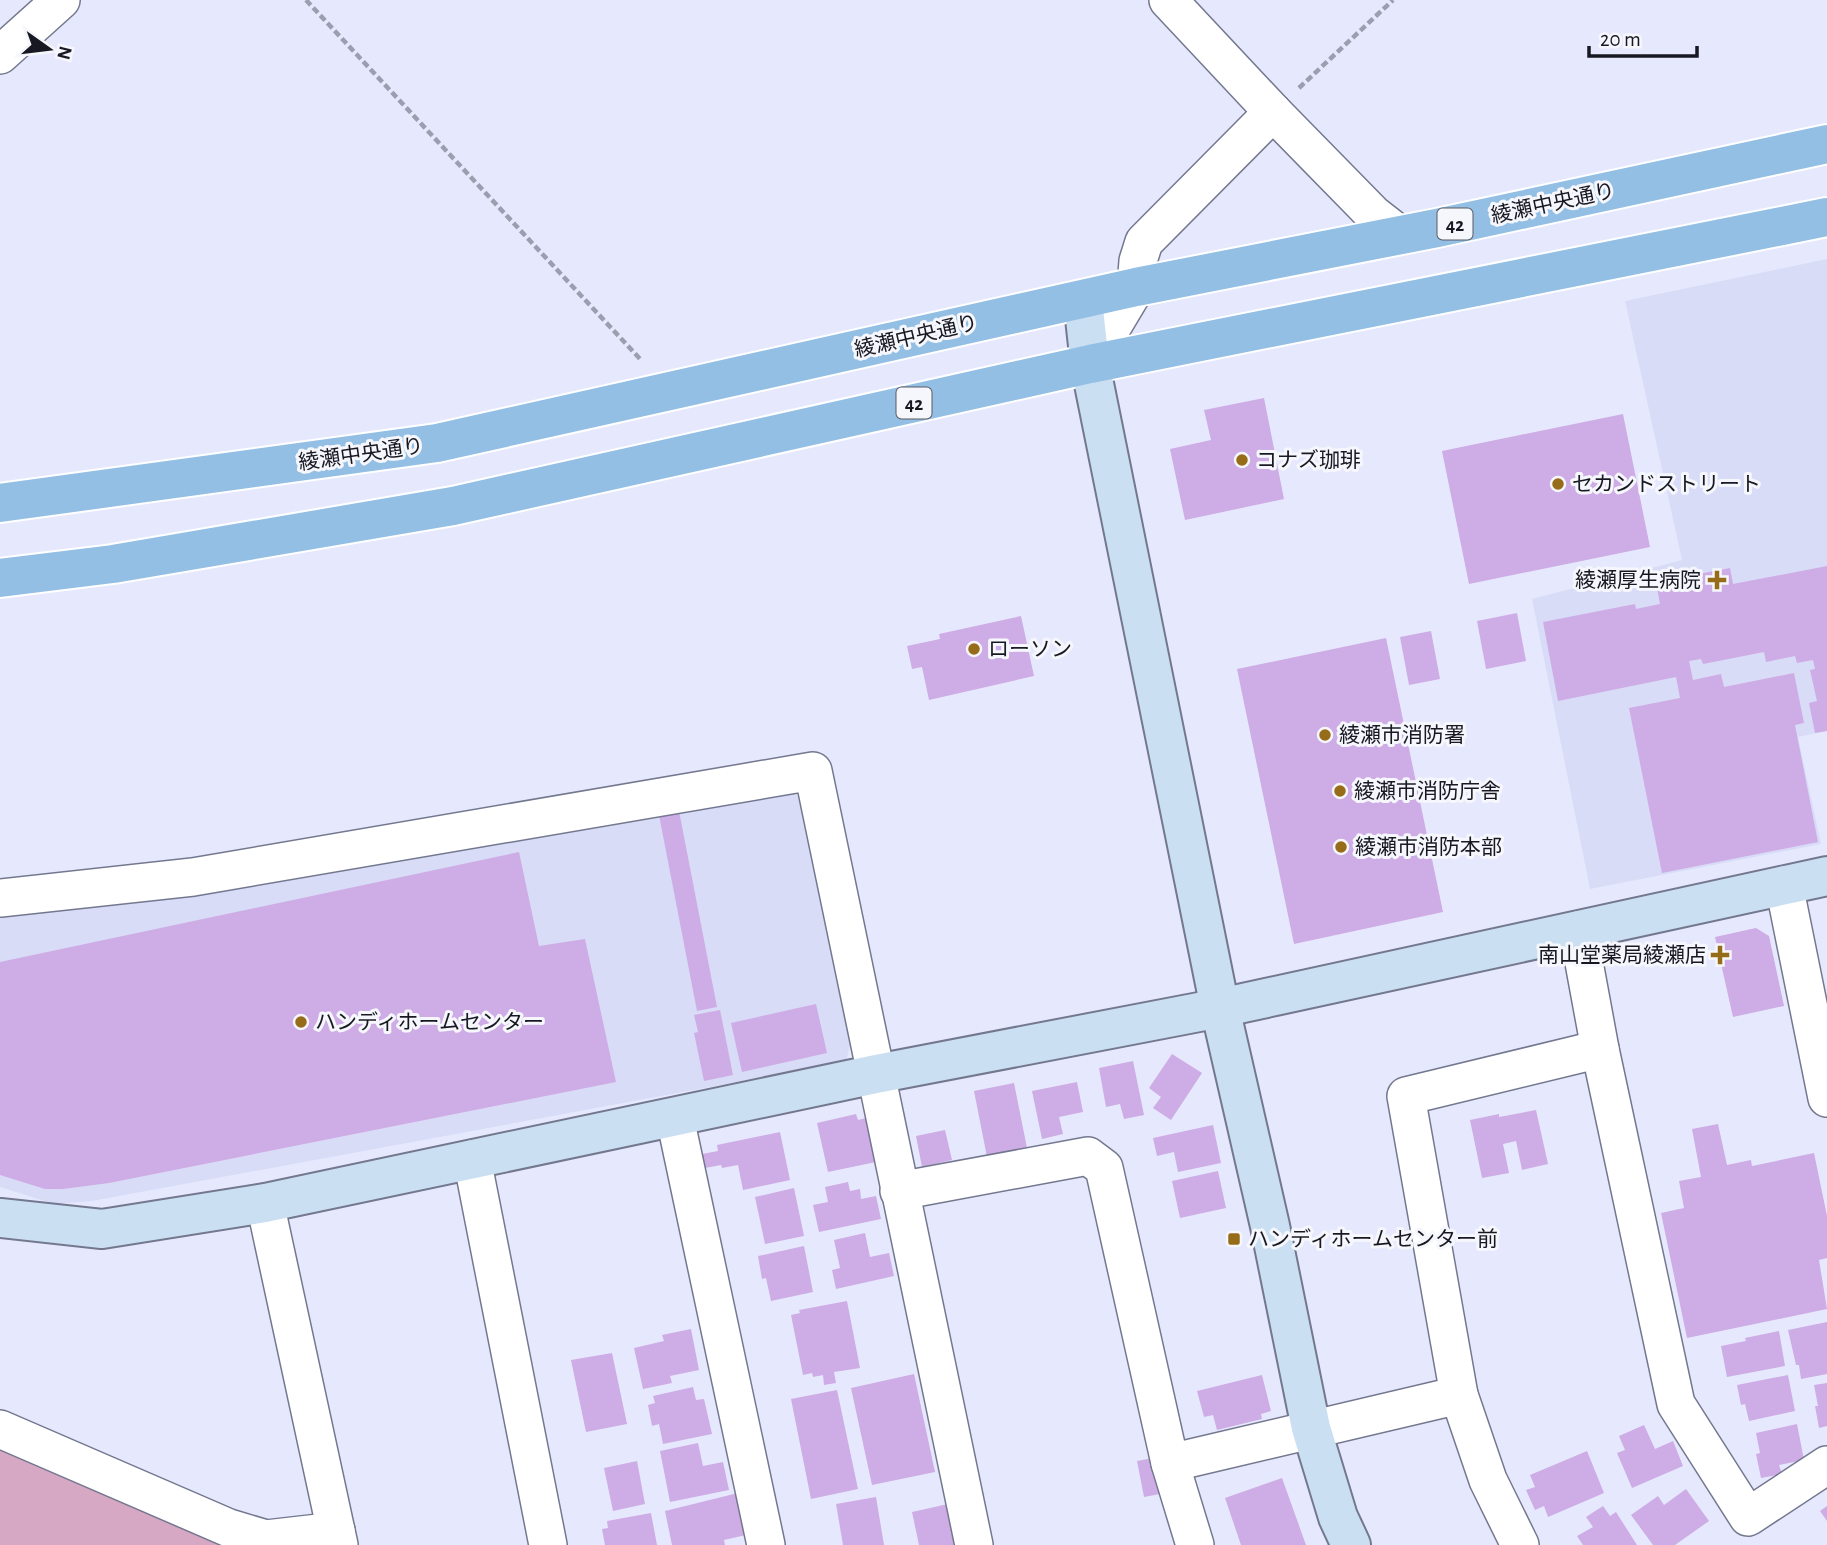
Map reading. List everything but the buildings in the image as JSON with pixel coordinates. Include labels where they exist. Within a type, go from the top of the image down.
[{"type":"main road","name":"綾瀬中央通り","points":[[0,503],[437,443],[1136,287],[1400,235],[1827,144]]},
{"type":"main road","name":"42","points":[[0,578],[113,564],[453,506],[1090,364],[1827,217]]},
{"type":"street","points":[[0,55],[61,0]]},
{"type":"street","points":[[1168,0],[1373,214],[1400,235]]},
{"type":"street","points":[[1090,364],[1136,287],[1138,261],[1144,242],[1273,112]]},
{"type":"street","points":[[1083,300],[1090,364],[1220,1008],[1270,1226],[1311,1428],[1338,1517],[1351,1545]]},
{"type":"street","points":[[0,898],[193,877],[813,771],[974,1545]]},
{"type":"street","points":[[0,1218],[102,1229],[265,1203],[876,1074],[1220,1008],[1827,876]]},
{"type":"street","points":[[1784,885],[1827,1098]]},
{"type":"street","points":[[1578,930],[1600,1049],[1676,1404],[1748,1517],[1827,1465]]},
{"type":"street","points":[[1520,1545],[1488,1480],[1459,1395],[1406,1096],[1600,1049]]},
{"type":"street","points":[[675,1118],[766,1545]]},
{"type":"street","points":[[900,1191],[1088,1156],[1104,1168],[1170,1463],[1195,1545]]},
{"type":"street","points":[[472,1159],[548,1545]]},
{"type":"street","points":[[0,1429],[229,1528],[267,1539],[338,1538],[265,1203]]},
{"type":"street","points":[[1170,1463],[1459,1395]]},
{"type":"path","points":[[306,0],[638,354],[662,393]]},
{"type":"path","points":[[1273,112],[1393,0]]},
{"type":"shaded area","name":"綾瀬厚生病院","points":[[1827,259],[1827,731],[1798,737],[1821,844],[1590,889],[1532,599],[1682,560],[1625,301]]},
{"type":"shaded area","points":[[787,790],[801,798],[851,1040],[846,1062],[92,1201],[54,1204],[0,1187],[0,916],[226,891]]},
{"type":"shaded area","points":[[0,1448],[234,1545],[0,1545]]},
{"type":"place","name":"コナズ珈琲","points":[[1242,460]]},
{"type":"place","name":"セカンドストリート","points":[[1558,484]]},
{"type":"place","name":"綾瀬厚生病院","points":[[1717,580]]},
{"type":"place","name":"ローソン","points":[[974,649]]},
{"type":"place","name":"綾瀬市消防署","points":[[1325,735]]},
{"type":"place","name":"綾瀬市消防庁舎","points":[[1340,791]]},
{"type":"place","name":"綾瀬市消防本部","points":[[1341,847]]},
{"type":"place","name":"南山堂薬局綾瀬店","points":[[1720,955]]},
{"type":"place","name":"ハンディホームセンター","points":[[301,1022]]},
{"type":"place","name":"ハンディホームセンター前","points":[[1234,1239]]}]
